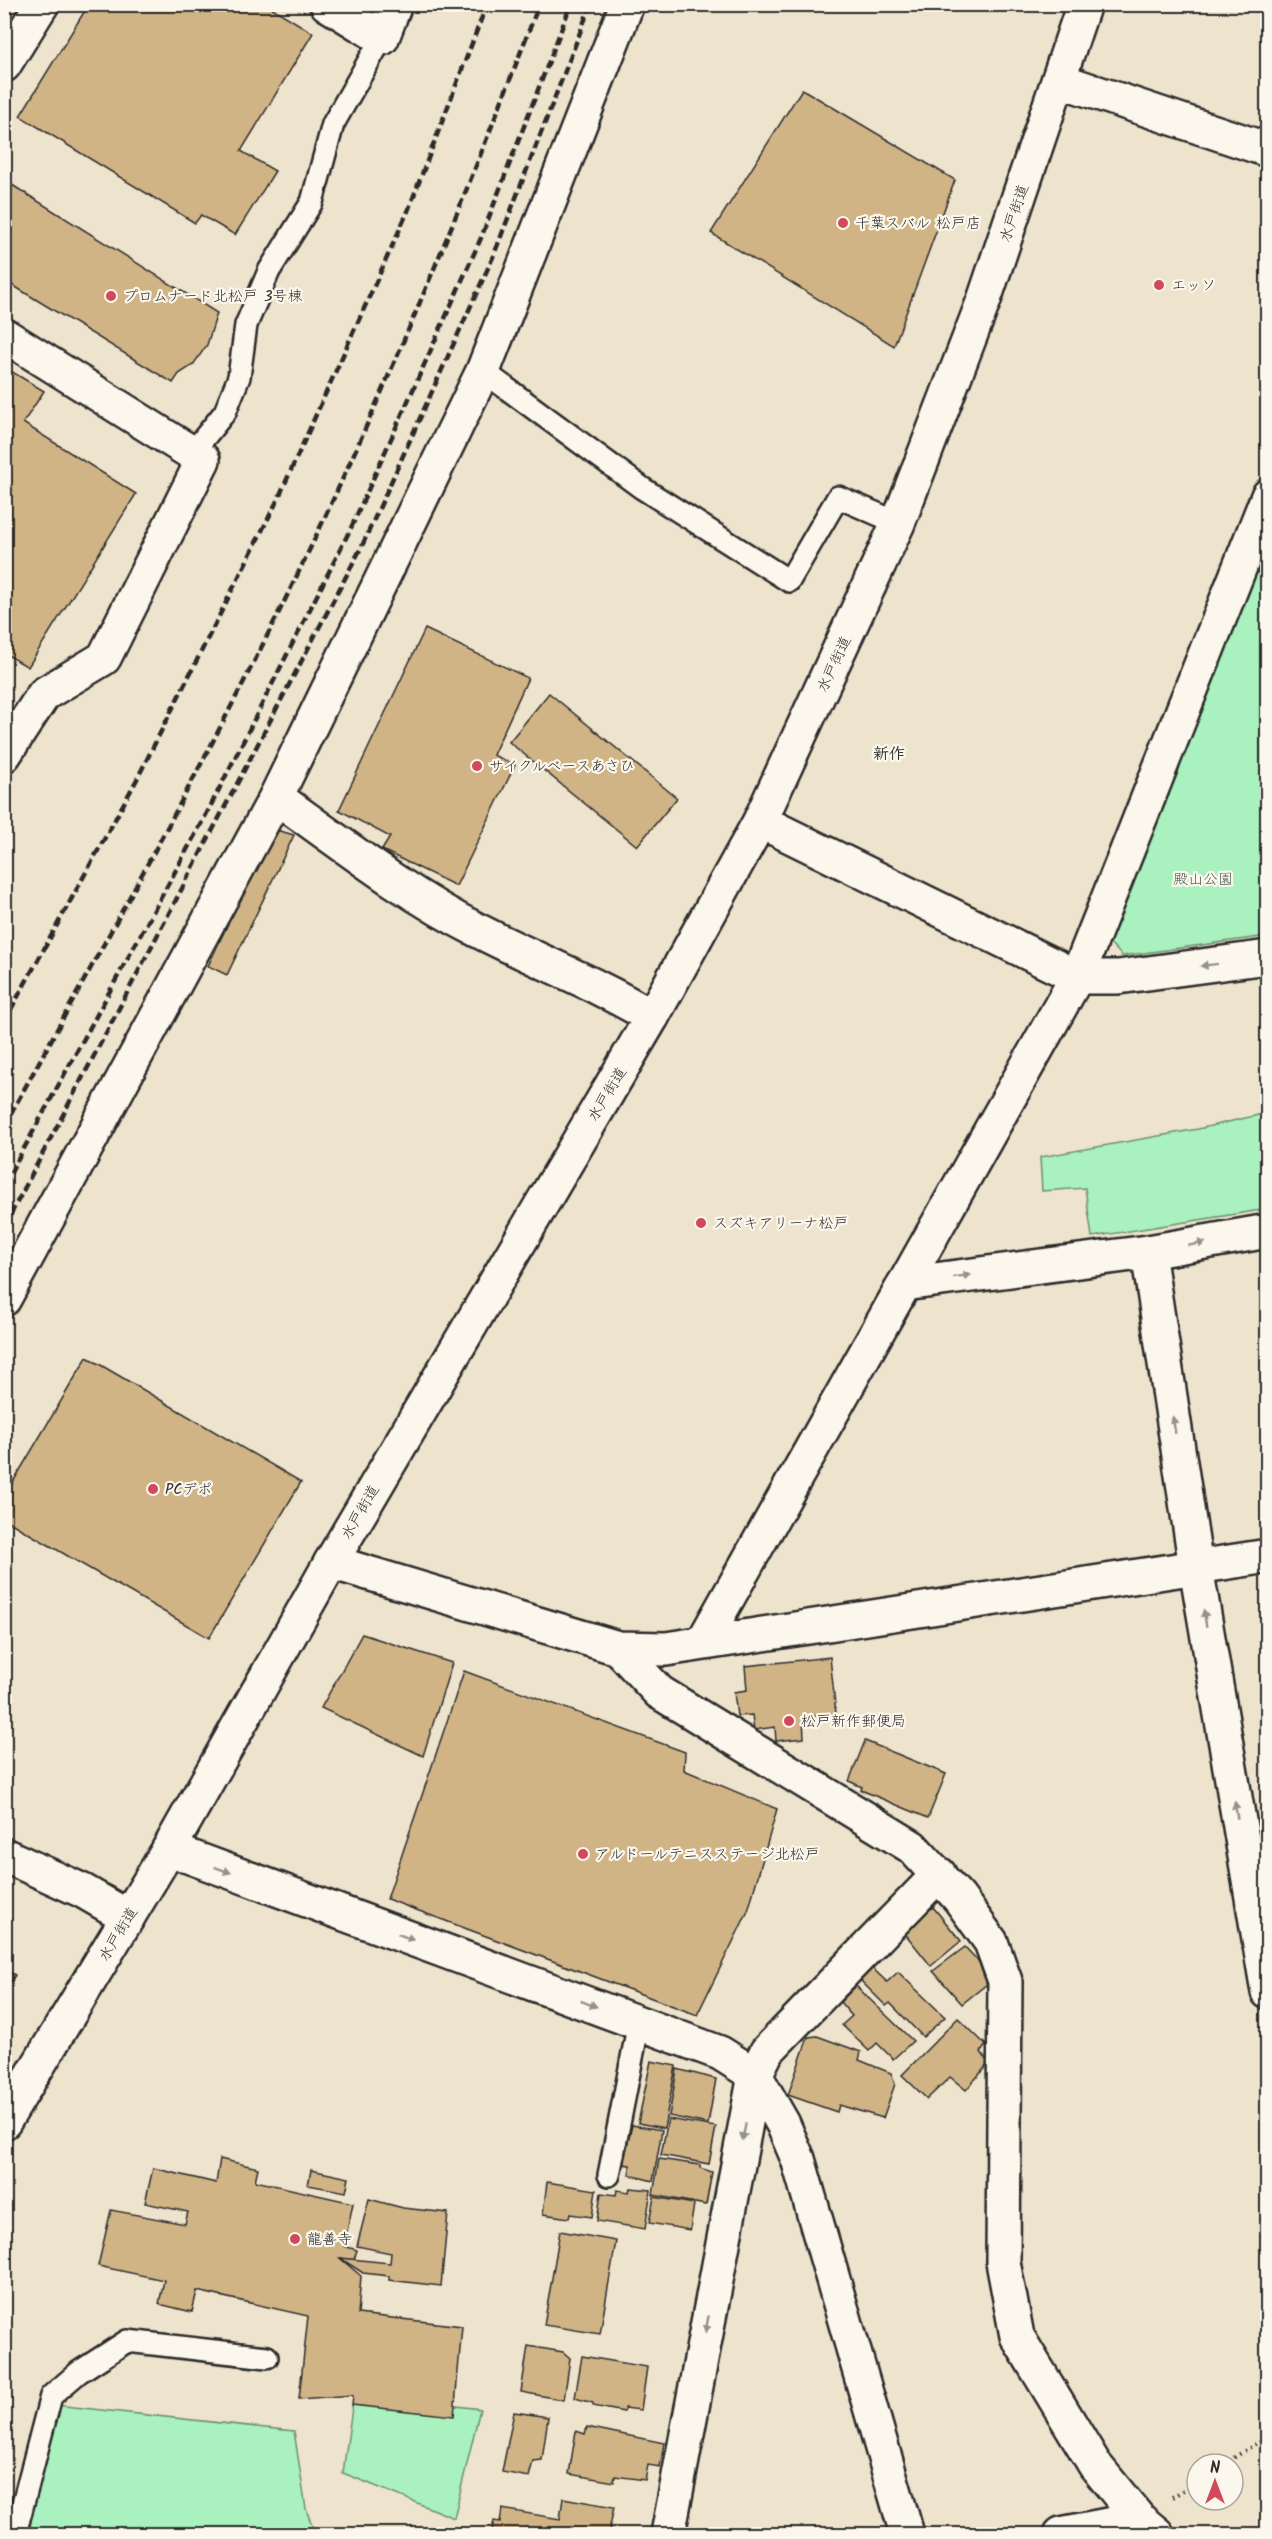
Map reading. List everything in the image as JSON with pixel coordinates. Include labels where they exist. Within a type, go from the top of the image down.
[{"type":"main road","points":[[4,65],[42,4]]},
{"type":"main road","points":[[327,4],[382,38],[395,4]]},
{"type":"main road","points":[[4,1299],[276,797],[483,371],[627,4]]},
{"type":"main road","name":"水戸街道","points":[[4,2122],[169,1849],[331,1562],[652,1017],[760,821],[898,523],[984,300],[1084,4]]},
{"type":"main road","points":[[1059,80],[1268,150]]},
{"type":"main road","points":[[4,335],[203,460],[104,658],[44,694],[4,755]]},
{"type":"main road","points":[[704,1642],[1077,976],[1268,496]]},
{"type":"main road","points":[[276,797],[386,875],[476,930],[607,990],[652,1017]]},
{"type":"main road","points":[[760,821],[1077,976],[1118,976],[1268,957]]},
{"type":"main road","points":[[904,1284],[1148,1252],[1268,1231]]},
{"type":"main road","points":[[1148,1252],[1196,1567],[1255,1848],[1268,1992]]},
{"type":"main road","points":[[331,1562],[618,1648],[666,1649],[1268,1556]]},
{"type":"main road","points":[[618,1648],[659,1692],[912,1847],[939,1874],[991,1942],[1005,1981],[1003,2262],[1017,2336],[1095,2464],[1148,2527]]},
{"type":"main road","points":[[169,1849],[720,2053],[755,2075],[783,2124],[798,2159],[907,2535]]},
{"type":"main road","points":[[4,1855],[83,1891],[128,1917]]},
{"type":"main road","points":[[668,2535],[755,2075],[767,2050],[939,1874]]},
{"type":"main road","points":[[1061,2535],[1148,2527]]},
{"type":"lane","points":[[192,453],[225,412],[239,376],[246,325],[269,271],[312,202],[333,124],[382,38]]},
{"type":"lane","points":[[483,371],[642,488],[789,581],[838,497],[898,523]]},
{"type":"lane","points":[[609,2175],[639,2022]]},
{"type":"lane","points":[[15,2535],[51,2396],[79,2372],[127,2341],[267,2357]]},
{"type":"path","points":[[1243,2452],[1268,2436]]},
{"type":"green space","name":"殿山公園","points":[[1267,536],[1267,936],[1122,956],[1109,942]]},
{"type":"green space","points":[[1267,1113],[1267,1209],[1092,1237],[1085,1188],[1042,1191],[1040,1157],[1198,1129]]},
{"type":"green space","points":[[354,2393],[480,2409],[454,2518],[343,2473]]},
{"type":"green space","points":[[37,2403],[294,2431],[306,2509],[315,2534],[30,2534]]},
{"type":"building","points":[[89,4],[266,4],[313,33],[241,151],[275,171],[235,235],[201,215],[195,223],[20,116]]},
{"type":"building","points":[[802,89],[955,180],[894,346],[711,233]]},
{"type":"building","name":"プロムナード北松戸 3号棟","points":[[4,180],[217,313],[207,345],[193,365],[179,374],[173,383],[4,280]]},
{"type":"building","points":[[4,367],[44,391],[23,423],[136,494],[28,667],[4,653]]},
{"type":"building","points":[[425,629],[528,678],[493,755],[515,765],[456,886],[382,850],[390,837],[339,810]]},
{"type":"building","points":[[549,693],[677,798],[637,846],[509,742]]},
{"type":"building","points":[[280,831],[294,835],[227,975],[208,966],[271,832]]},
{"type":"building","name":"PCデポ","points":[[87,1357],[301,1482],[209,1638],[4,1519],[4,1497]]},
{"type":"building","points":[[362,1634],[452,1663],[423,1756],[321,1708]]},
{"type":"building","points":[[830,1657],[836,1714],[803,1717],[804,1738],[776,1741],[775,1727],[754,1730],[752,1715],[737,1716],[734,1692],[747,1690],[745,1666]]},
{"type":"building","name":"アルドールテニスステージ北松戸","points":[[464,1671],[685,1752],[684,1770],[777,1809],[748,1911],[697,2015],[387,1899]]},
{"type":"building","points":[[865,1741],[946,1774],[928,1818],[861,1790],[862,1787],[849,1781]]},
{"type":"building","points":[[933,1907],[961,1941],[931,1966],[903,1931]]},
{"type":"building","points":[[965,1947],[979,1962],[987,1984],[962,2004],[933,1971]]},
{"type":"building","points":[[870,1966],[887,1982],[898,1972],[945,2017],[923,2037],[890,2003],[886,2006],[859,1979]]},
{"type":"building","points":[[4,1969],[15,1975],[4,1993]]},
{"type":"building","points":[[856,1986],[913,2041],[893,2059],[877,2043],[869,2051],[842,2025],[852,2016],[840,2002]]},
{"type":"building","points":[[958,2018],[986,2045],[981,2052],[989,2063],[966,2090],[950,2077],[927,2099],[902,2075]]},
{"type":"building","points":[[817,2036],[861,2052],[859,2060],[891,2073],[895,2084],[883,2118],[839,2105],[837,2112],[788,2095],[808,2037]]},
{"type":"building","points":[[651,2061],[676,2066],[664,2128],[638,2123]]},
{"type":"building","points":[[677,2069],[716,2079],[708,2124],[669,2116]]},
{"type":"building","points":[[668,2119],[716,2127],[709,2164],[661,2155]]},
{"type":"building","points":[[632,2125],[662,2130],[653,2181],[630,2175],[630,2165],[623,2164]]},
{"type":"building","points":[[220,2159],[258,2168],[255,2181],[353,2203],[344,2246],[357,2250],[354,2260],[340,2258],[361,2276],[358,2314],[462,2326],[454,2416],[352,2405],[353,2395],[299,2399],[308,2316],[197,2291],[192,2312],[159,2304],[164,2280],[98,2266],[111,2210],[185,2224],[188,2212],[145,2203],[153,2168],[216,2183]]},
{"type":"building","points":[[659,2159],[700,2165],[700,2168],[712,2172],[706,2205],[653,2195]]},
{"type":"building","points":[[311,2170],[349,2178],[346,2192],[308,2185]]},
{"type":"building","points":[[547,2182],[596,2190],[592,2217],[570,2214],[569,2218],[543,2214]]},
{"type":"building","points":[[630,2188],[651,2190],[645,2229],[597,2221],[601,2193],[616,2195],[617,2190],[629,2192]]},
{"type":"building","points":[[654,2197],[694,2204],[690,2230],[649,2223]]},
{"type":"building","points":[[369,2199],[403,2208],[448,2213],[441,2286],[389,2280],[389,2276],[363,2273],[340,2258],[390,2263],[391,2253],[357,2246]]},
{"type":"building","points":[[560,2231],[616,2241],[600,2334],[544,2325]]},
{"type":"building","points":[[528,2346],[563,2352],[570,2358],[564,2400],[521,2392]]},
{"type":"building","points":[[582,2356],[647,2367],[641,2410],[624,2408],[624,2412],[593,2406],[593,2403],[575,2398]]},
{"type":"building","points":[[514,2412],[548,2417],[542,2460],[533,2461],[529,2477],[502,2472]]},
{"type":"building","points":[[587,2427],[664,2443],[660,2467],[648,2465],[645,2480],[615,2476],[614,2482],[569,2474],[576,2431],[585,2434]]},
{"type":"building","points":[[563,2498],[614,2507],[609,2531],[630,2534],[491,2534],[494,2521],[500,2522],[502,2509],[560,2519]]},
{"type":"railway","points":[[4,1022],[136,781],[278,499],[408,211],[487,4]]},
{"type":"railway","points":[[4,1126],[128,900],[288,595],[382,390],[436,263],[539,4]]},
{"type":"railway","points":[[4,1185],[207,813],[351,528],[481,238],[571,4]]},
{"type":"railway","points":[[4,1227],[362,546],[493,257],[591,4]]},
{"type":"place","name":"千葉スバル 松戸店","points":[[843,223]]},
{"type":"place","name":"エッソ","points":[[1159,285]]},
{"type":"place","name":"プロムナード北松戸 3号棟","points":[[111,296]]},
{"type":"place","name":"サイクルベースあさひ","points":[[477,766]]},
{"type":"place","name":"スズキアリーナ松戸","points":[[701,1223]]},
{"type":"place","name":"PCデポ","points":[[153,1489]]},
{"type":"place","name":"松戸新作郵便局","points":[[789,1721]]},
{"type":"place","name":"アルドールテニスステージ北松戸","points":[[583,1854]]},
{"type":"place","name":"龍善寺","points":[[295,2239]]},
{"type":"district","name":"新作","points":[[889,753]]}]
